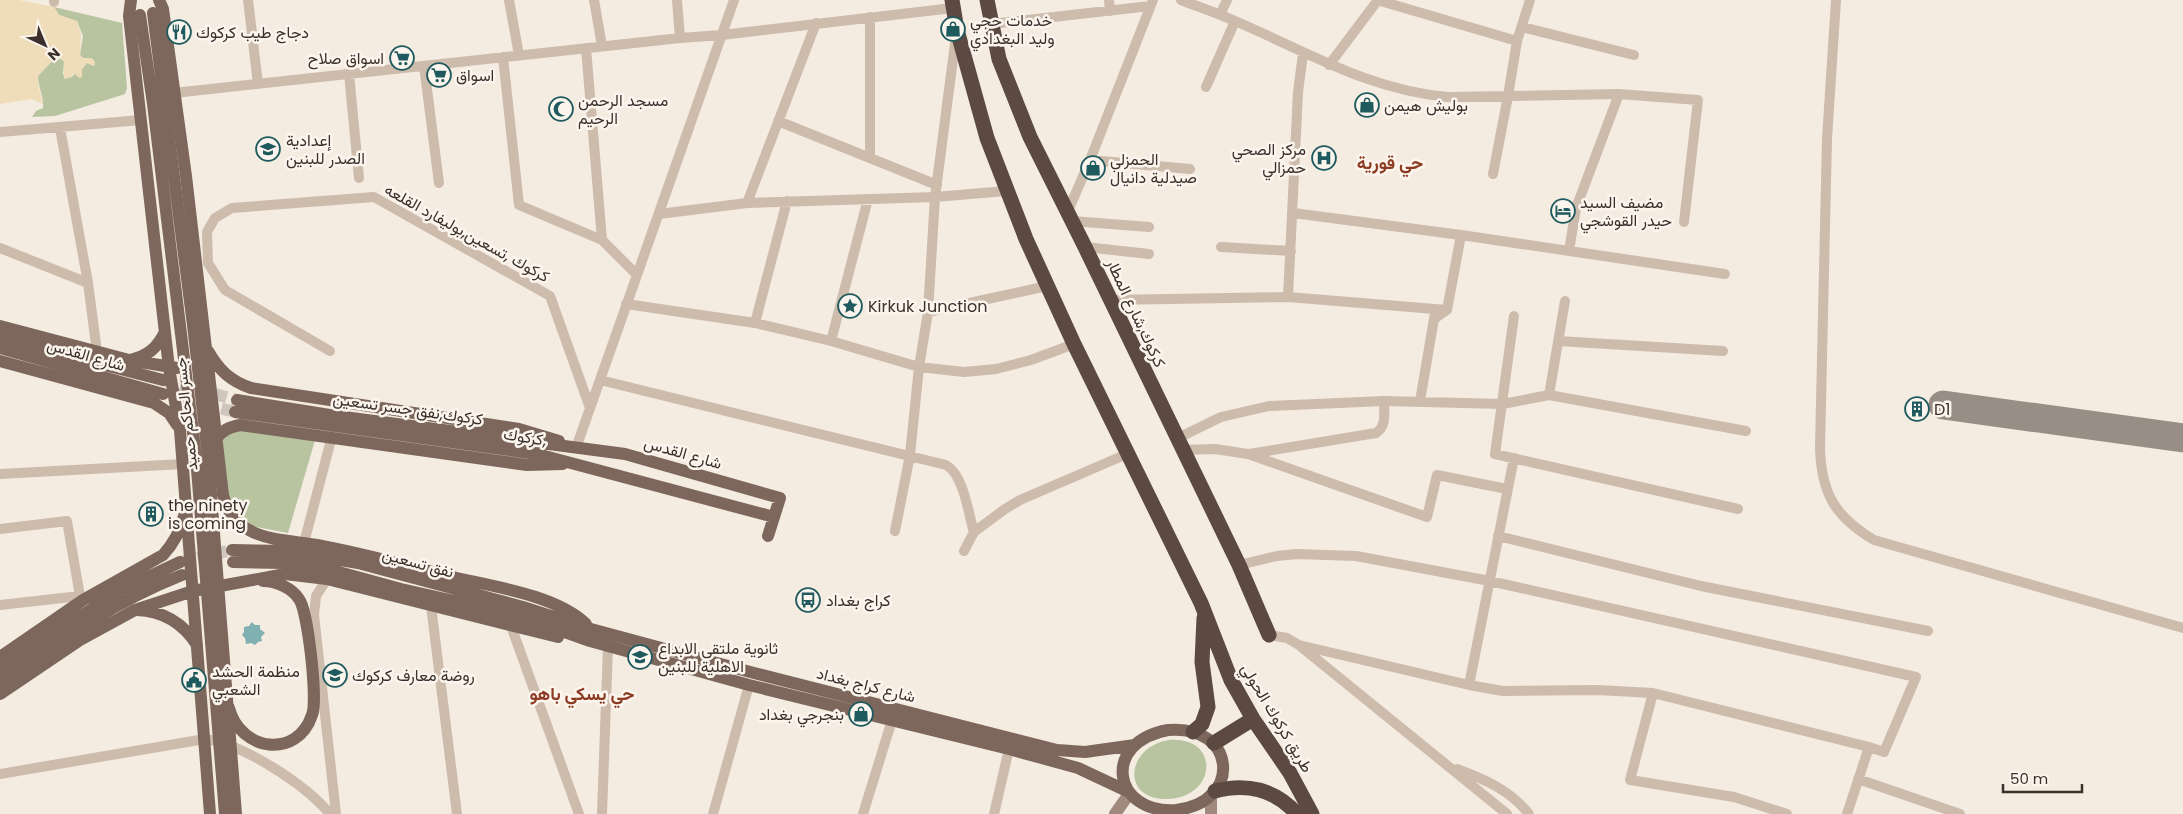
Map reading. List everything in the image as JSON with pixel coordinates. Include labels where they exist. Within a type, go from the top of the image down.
[{"type":"highway","name":"كركوك,شارع المطار","points":[[987,0],[999,59],[1030,137],[1239,566],[1269,635]]},
{"type":"highway","points":[[953,4],[957,30],[984,129],[1006,191],[1074,344],[1204,611],[1202,662],[1208,707],[1205,719],[1193,732]]},
{"type":"highway","name":"طريق كركوك الحولي","points":[[1204,611],[1231,680],[1253,719],[1282,759],[1312,814]]},
{"type":"highway","points":[[1214,743],[1253,719]]},
{"type":"highway","points":[[1213,793],[1241,787],[1266,791],[1288,804],[1297,814]]},
{"type":"main road","points":[[131,0],[129,16],[169,368],[180,430],[210,814]]},
{"type":"main road","points":[[138,0],[148,9]]},
{"type":"main road","points":[[0,694],[80,640],[135,610],[193,590],[285,574],[327,579],[565,639],[591,635],[579,617],[559,605],[521,594],[304,543],[265,536],[248,530],[237,521],[225,504],[186,176],[163,10],[160,0]]},
{"type":"main road","name":"جسر الحاكم حميد","points":[[148,9],[193,325],[207,446],[236,814]]},
{"type":"main road","name":"جسر الحاكم حميد","points":[[148,9],[154,104],[194,438],[225,814]]},
{"type":"main road","points":[[0,326],[129,360],[169,368],[208,370],[223,373]]},
{"type":"main road","points":[[129,360],[141,358],[151,352],[160,343],[165,332]]},
{"type":"main road","points":[[0,338],[162,380]]},
{"type":"main road","points":[[206,346],[223,373],[236,382],[251,388],[518,429],[549,437],[576,448]]},
{"type":"main road","name":"شارع القدس","points":[[0,348],[163,394]]},
{"type":"main road","points":[[0,361],[154,403],[169,413],[180,430]]},
{"type":"main road","name":"كركوك,نفق جسر تسعين","points":[[236,406],[336,416],[576,448]]},
{"type":"main road","name":"كركوك,","points":[[236,406],[537,454],[570,462]]},
{"type":"main road","points":[[216,439],[219,434],[229,427],[240,424],[527,465],[549,466],[570,462],[774,517],[768,536]]},
{"type":"main road","name":"شارع القدس","points":[[576,448],[616,452],[644,458],[780,498],[774,517]]},
{"type":"main road","points":[[0,657],[81,598],[163,555],[180,531],[187,506]]},
{"type":"main road","name":"نفق تسعين","points":[[232,556],[324,568],[401,589],[520,616],[591,635]]},
{"type":"main road","points":[[0,668],[123,588],[181,568],[94,618],[0,681]]},
{"type":"main road","points":[[227,701],[236,723],[256,742],[266,745],[280,745],[294,739],[305,728],[313,714],[315,693],[304,606],[292,591],[268,581],[250,580]]},
{"type":"main road","points":[[135,610],[154,612],[171,619],[186,630],[198,645]]},
{"type":"main road","name":"شارع كراج بغداد","points":[[591,635],[608,646],[749,685],[1009,749],[1085,770],[1128,792]]},
{"type":"main road","name":"شارع كراج بغداد","points":[[591,635],[1057,750],[1085,752],[1135,745]]},
{"type":"main road","points":[[1174,730],[1193,732],[1214,743],[1224,764],[1223,776],[1213,793],[1196,805],[1180,812],[1157,812],[1142,804],[1128,792],[1122,776],[1123,764],[1135,745],[1150,735],[1174,730]]},
{"type":"street","points":[[248,0],[258,84]]},
{"type":"street","points":[[509,0],[519,55]]},
{"type":"street","points":[[594,0],[602,46]]},
{"type":"street","points":[[677,0],[680,38]]},
{"type":"street","points":[[576,448],[734,0]]},
{"type":"street","points":[[1181,0],[1235,21],[1329,65],[1381,84],[1422,94],[1448,97],[1619,94],[1698,100],[1684,222]]},
{"type":"street","points":[[1220,15],[1227,0]]},
{"type":"street","points":[[1329,65],[1377,0],[1517,41]]},
{"type":"street","points":[[1492,174],[1517,41],[1530,0]]},
{"type":"street","points":[[1836,0],[1827,139],[1820,427],[1820,470],[1826,492],[1838,512],[1854,528],[1874,540],[2183,628]]},
{"type":"street","points":[[991,24],[1110,5],[1152,3],[1070,216],[1149,227]]},
{"type":"street","points":[[174,93],[602,46],[722,35],[870,17],[953,4]]},
{"type":"street","points":[[870,17],[870,158]]},
{"type":"street","points":[[1206,88],[1235,21]]},
{"type":"street","points":[[747,202],[816,23]]},
{"type":"street","points":[[1522,27],[1634,55]]},
{"type":"street","points":[[895,531],[910,455],[919,367],[928,312],[935,197],[957,30]]},
{"type":"street","points":[[586,48],[602,240]]},
{"type":"street","points":[[1288,297],[1298,92],[1303,54]]},
{"type":"street","points":[[503,57],[519,205],[602,240],[637,275]]},
{"type":"street","points":[[424,66],[439,183]]},
{"type":"street","points":[[349,74],[359,178]]},
{"type":"street","points":[[1569,251],[1576,208],[1619,94]]},
{"type":"street","points":[[0,132],[141,120]]},
{"type":"street","points":[[778,121],[937,185]]},
{"type":"street","points":[[60,128],[88,283],[97,352]]},
{"type":"street","points":[[1090,160],[1190,168]]},
{"type":"street","points":[[659,214],[747,202],[935,197],[1006,191]]},
{"type":"street","name":"كركوك ,تسعين,بوليفارد القلعه","points":[[330,351],[225,290],[208,263],[207,232],[215,218],[232,208],[374,197],[550,296],[590,408]]},
{"type":"street","points":[[831,341],[868,199]]},
{"type":"street","points":[[755,322],[787,201]]},
{"type":"street","points":[[1292,213],[1461,235],[1725,274]]},
{"type":"street","points":[[1111,300],[1288,297],[1434,315],[1447,310],[1461,235]]},
{"type":"street","points":[[1085,247],[1148,254]]},
{"type":"street","points":[[0,248],[88,283]]},
{"type":"street","points":[[1221,248],[1291,251]]},
{"type":"street","points":[[928,312],[1047,286]]},
{"type":"street","points":[[1549,395],[1565,300]]},
{"type":"street","points":[[626,304],[755,322],[831,341],[919,367],[964,372],[996,370],[1031,360],[1074,344]]},
{"type":"street","points":[[1420,401],[1434,315]]},
{"type":"street","points":[[1514,316],[1495,454],[1738,509]]},
{"type":"street","points":[[1558,341],[1723,351]]},
{"type":"street","points":[[600,380],[946,465],[955,472],[960,481],[974,532]]},
{"type":"street","points":[[1179,444],[1221,417],[1253,408],[1285,404],[1384,401],[1502,404],[1549,395],[1746,431]]},
{"type":"street","points":[[1248,454],[1376,433],[1384,423],[1384,401]]},
{"type":"street","points":[[304,543],[332,436]]},
{"type":"street","points":[[1179,444],[1248,454],[1427,517],[1437,475],[1507,490]]},
{"type":"street","points":[[964,551],[974,532],[1020,500],[1127,454]]},
{"type":"street","points":[[1469,685],[1514,458]]},
{"type":"street","points":[[0,474],[183,464]]},
{"type":"street","points":[[0,529],[67,521],[81,598],[0,605]]},
{"type":"street","points":[[1498,536],[1701,586],[1928,632]]},
{"type":"street","points":[[1239,566],[1277,556],[1317,553],[1336,554],[1490,581],[1916,677],[1884,752],[1653,693],[1597,690],[1502,691],[1299,645]]},
{"type":"street","points":[[327,579],[316,596],[314,615],[336,814]]},
{"type":"street","points":[[431,606],[457,814]]},
{"type":"street","points":[[511,626],[579,814]]},
{"type":"street","points":[[1269,635],[1287,638],[1299,645],[1507,814]]},
{"type":"street","points":[[602,814],[608,646]]},
{"type":"street","points":[[713,814],[749,685]]},
{"type":"street","points":[[1653,693],[1630,780],[1734,797],[1787,814]]},
{"type":"street","points":[[863,814],[892,720]]},
{"type":"street","points":[[0,774],[205,740],[229,745],[280,772],[305,789],[330,814]]},
{"type":"street","points":[[1847,814],[1869,747]]},
{"type":"street","points":[[994,814],[1009,749]]},
{"type":"street","points":[[1448,766],[1492,783],[1516,800],[1529,814]]},
{"type":"street","points":[[1858,779],[1960,814]]},
{"type":"street","points":[[1115,814],[1128,792]]},
{"type":"street","points":[[1211,814],[1213,793]]},
{"type":"green space","points":[[54,7],[122,23],[127,88],[125,94],[55,116],[32,117],[36,111],[43,108],[38,76],[53,60],[59,58],[64,61],[63,75],[72,77],[75,73],[80,78],[82,76],[82,69],[87,63],[94,66],[95,62],[91,58],[83,58],[80,55],[83,36],[77,21],[59,15]]},
{"type":"green space","points":[[229,427],[315,440],[288,533],[241,524],[229,502],[219,435]]},
{"type":"green space","points":[[1169,740],[1186,741],[1198,747],[1204,756],[1206,767],[1204,778],[1196,788],[1184,796],[1168,799],[1153,797],[1142,792],[1136,783],[1134,773],[1137,762],[1144,752],[1154,745]]},
{"type":"sand","points":[[0,0],[19,0],[54,7],[59,15],[77,21],[81,34],[80,55],[83,58],[91,58],[95,62],[94,66],[87,63],[82,69],[82,76],[80,78],[73,73],[72,77],[64,79],[64,61],[59,58],[53,60],[38,76],[38,85],[43,104],[32,99],[0,104]]},
{"type":"water","points":[[252,622],[255,625],[260,625],[260,629],[265,633],[261,637],[262,641],[255,645],[251,643],[246,644],[245,638],[242,635],[244,627],[249,626]]},
{"type":"taxiway","points":[[1943,405],[2183,438]]},
{"type":"tunnel","points":[[163,380],[237,400]]},
{"type":"tunnel","points":[[204,404],[235,412]]},
{"type":"tunnel","points":[[180,562],[232,550]]},
{"type":"place","name":"خدمات حجي وليد البغدادي","points":[[953,29]]},
{"type":"place","name":"دجاج طيب كركوك","points":[[179,32]]},
{"type":"place","name":"اسواق صلاح","points":[[402,58]]},
{"type":"place","name":"اسواق","points":[[439,75]]},
{"type":"place","name":"بوليش هيمن","points":[[1367,105]]},
{"type":"place","name":"مسجد الرحمن الرحيم","points":[[561,109]]},
{"type":"place","name":"إعدادية الصدر للبنين","points":[[268,149]]},
{"type":"place","name":"مركز الصحي حمزالي","points":[[1324,158]]},
{"type":"place","name":"الحمزلي صيدلية دانيال","points":[[1093,168]]},
{"type":"place","name":"مضيف السيد حيدر القوشجي","points":[[1563,211]]},
{"type":"place","name":"Kirkuk Junction","points":[[850,306]]},
{"type":"place","name":"D1","points":[[1917,409]]},
{"type":"place","name":"the ninety is coming","points":[[151,514]]},
{"type":"place","name":"كراج بغداد","points":[[808,600]]},
{"type":"place","name":"ثانوية ملتقى الابداع الاهلية للبنين","points":[[640,657]]},
{"type":"place","name":"روضة معارف كركوك","points":[[335,675]]},
{"type":"place","name":"منظمة الحشد الشعبي","points":[[194,680]]},
{"type":"place","name":"بنجرجي بغداد","points":[[861,714]]},
{"type":"district","name":"حي قورية","points":[[1390,162]]},
{"type":"district","name":"حي يسكي باهو","points":[[582,693]]}]
